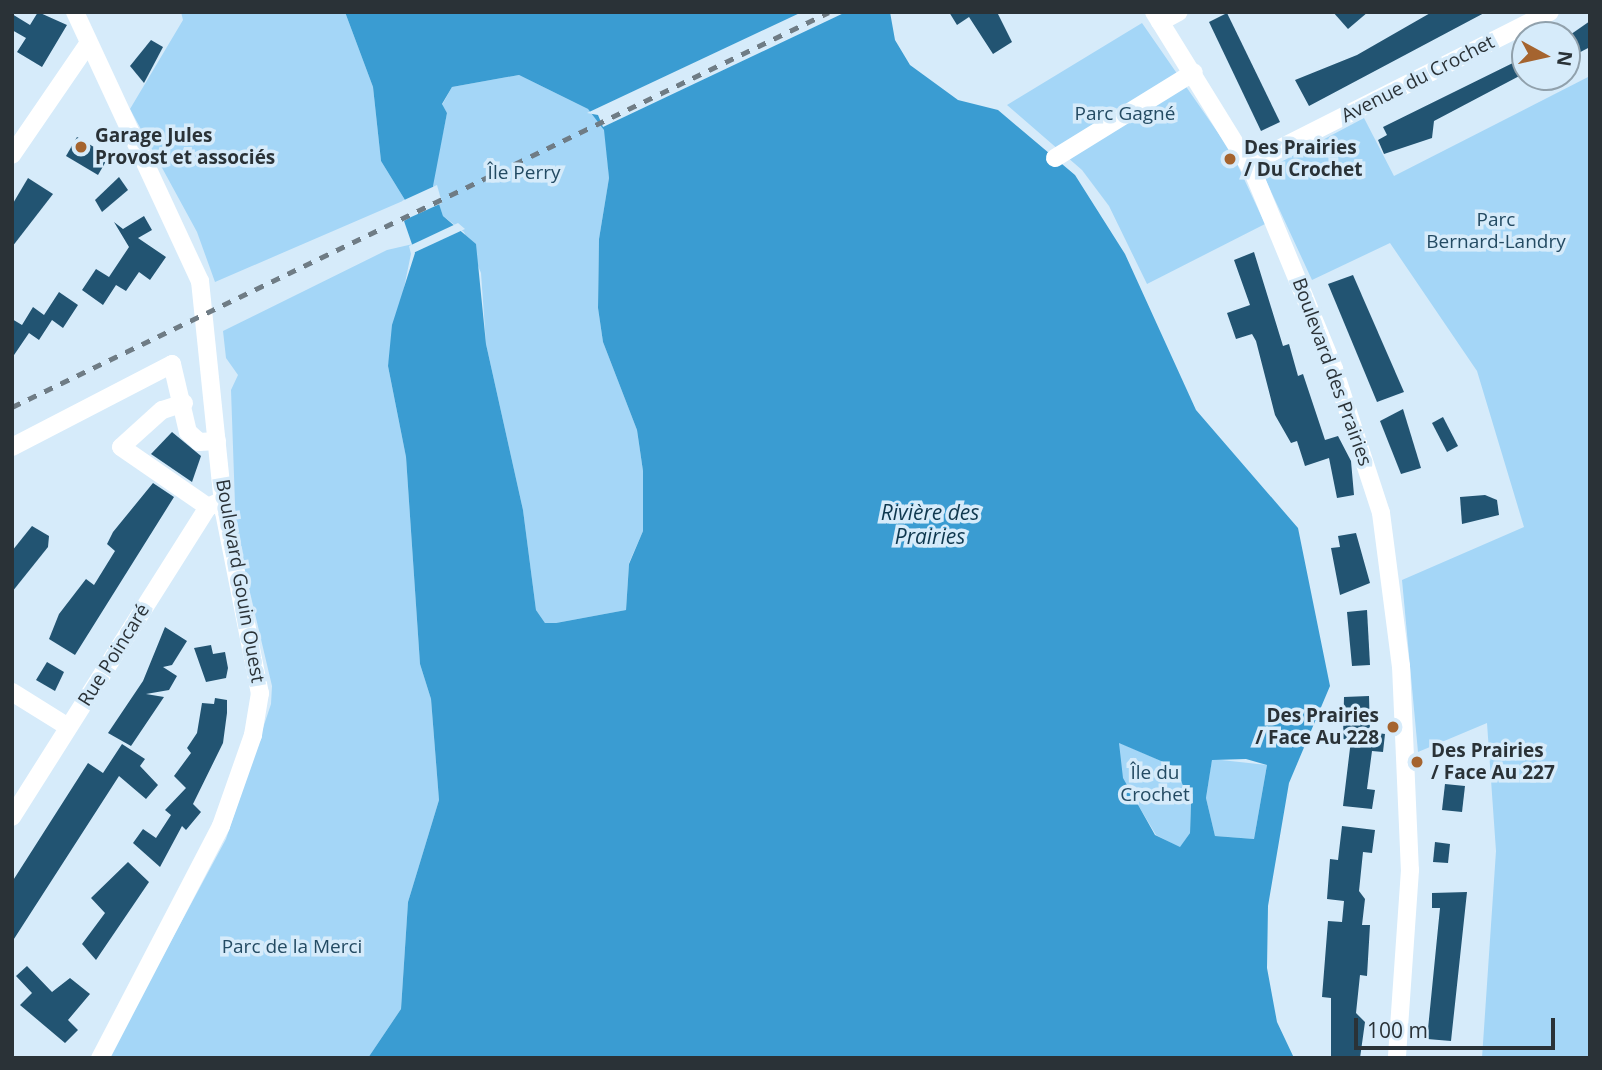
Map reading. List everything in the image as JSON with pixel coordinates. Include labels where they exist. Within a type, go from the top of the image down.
[{"type":"street","name":"Boulevard Gouin Ouest","points":[[75,12],[198,273],[209,323],[217,441],[215,504],[258,676],[258,716],[215,838],[100,1058]]},
{"type":"street","points":[[1157,17],[1180,12]]},
{"type":"street","name":"Avenue du Crochet","points":[[1249,164],[1550,12]]},
{"type":"street","name":"Boulevard des Prairies","points":[[1157,17],[1194,72],[1249,164],[1339,380],[1381,513],[1408,776],[1410,870],[1397,1058]]},
{"type":"street","points":[[12,155],[88,44]]},
{"type":"street","points":[[1055,158],[1194,72]]},
{"type":"street","points":[[12,447],[172,364],[184,403],[188,432],[199,442],[217,441]]},
{"type":"street","points":[[184,403],[162,410],[121,447],[215,504]]},
{"type":"street","name":"Rue Poincaré","points":[[12,817],[215,504]]},
{"type":"street","points":[[12,692],[68,727]]},
{"type":"green space","points":[[181,12],[345,12],[373,87],[381,161],[405,200],[215,282],[197,232],[130,109],[183,20]]},
{"type":"green space","name":"Parc Gagné","points":[[1142,23],[1232,153],[1265,224],[1147,284],[1109,206],[1082,170],[1007,105]]},
{"type":"green space","name":"Île Perry","points":[[519,75],[588,109],[605,130],[609,178],[599,239],[598,308],[603,342],[637,430],[643,471],[643,531],[629,563],[626,610],[556,623],[545,623],[536,610],[523,510],[486,344],[481,273],[464,232],[443,216],[432,185],[447,113],[442,105],[452,87]]},
{"type":"green space","name":"Parc Bernard-Landry","points":[[1590,76],[1590,1058],[1482,1058],[1496,851],[1487,723],[1418,752],[1402,580],[1524,527],[1477,371],[1390,243],[1312,280],[1262,172],[1364,118],[1394,176],[1561,91],[1581,91],[1581,81]]},
{"type":"green space","name":"Parc de la Merci","points":[[413,244],[388,366],[406,457],[420,664],[431,699],[439,800],[408,902],[401,1009],[368,1058],[108,1058],[226,839],[271,704],[272,686],[236,533],[231,390],[238,375],[226,358],[223,331],[387,250]]},
{"type":"green space","name":"Île du Crochet","points":[[1118,742],[1175,767],[1191,804],[1190,833],[1180,848],[1156,835],[1122,778]]},
{"type":"green space","points":[[1212,759],[1267,765],[1254,839],[1215,836],[1206,798]]},
{"type":"water","name":"Rivière des Prairies","points":[[345,12],[890,12],[895,40],[910,65],[958,100],[998,110],[1075,175],[1125,254],[1196,410],[1298,528],[1330,686],[1289,783],[1268,906],[1267,968],[1277,1022],[1294,1058],[368,1058],[401,1009],[408,902],[439,800],[431,699],[420,664],[406,457],[388,366],[392,325],[415,253],[404,221],[409,218],[405,200],[381,161],[373,87]],"holes":[[[519,75],[588,109],[604,130],[609,178],[599,239],[598,308],[603,342],[637,430],[643,471],[643,531],[629,564],[626,610],[556,623],[545,623],[536,610],[523,510],[486,344],[476,244],[443,216],[433,186],[447,113],[442,104],[452,87]],[[1119,743],[1175,767],[1191,804],[1190,833],[1180,847],[1155,835],[1123,778]],[[1246,759],[1267,765],[1254,839],[1215,836],[1206,798],[1212,760]]]},
{"type":"pier","points":[[802,12],[846,12],[603,127],[598,115],[587,113]]},
{"type":"pier","points":[[437,185],[442,203],[409,218],[402,201]]},
{"type":"pier","points":[[458,223],[465,229],[411,254],[409,246]]},
{"type":"building","points":[[38,12],[67,25],[42,67],[17,52],[26,38],[12,30],[12,14],[30,25]]},
{"type":"building","points":[[949,12],[997,12],[1012,42],[993,54],[969,17],[957,25]]},
{"type":"building","points":[[1333,12],[1368,12],[1348,29]]},
{"type":"building","points":[[1432,12],[1486,12],[1309,106],[1295,80],[1357,55]]},
{"type":"building","points":[[1227,13],[1280,122],[1261,131],[1209,22]]},
{"type":"building","points":[[1590,21],[1590,47],[1581,52],[1581,27]]},
{"type":"building","points":[[151,40],[163,47],[144,83],[130,66]]},
{"type":"building","points":[[1511,64],[1511,80],[1434,121],[1432,138],[1384,154],[1378,140],[1387,135],[1383,127]]},
{"type":"building","points":[[77,137],[109,156],[98,175],[66,156]]},
{"type":"building","points":[[119,177],[128,190],[102,212],[95,200]]},
{"type":"building","points":[[28,178],[53,194],[12,247],[12,205]]},
{"type":"building","points":[[144,216],[152,230],[138,238],[166,257],[150,280],[139,272],[126,291],[116,285],[103,305],[82,290],[96,269],[109,277],[129,247],[114,222],[123,229]]},
{"type":"building","points":[[1254,252],[1283,346],[1289,344],[1298,376],[1303,374],[1325,440],[1338,436],[1351,461],[1354,495],[1337,498],[1329,458],[1305,466],[1297,441],[1291,443],[1275,415],[1256,341],[1252,334],[1236,339],[1227,313],[1250,305],[1234,260]]},
{"type":"building","points":[[1353,275],[1404,392],[1377,402],[1328,284]]},
{"type":"building","points":[[59,292],[78,305],[63,328],[52,320],[39,340],[29,333],[12,358],[12,319],[22,325],[33,307],[44,315]]},
{"type":"building","points":[[1403,409],[1421,468],[1401,474],[1380,421]]},
{"type":"building","points":[[1443,417],[1458,446],[1447,452],[1432,423]]},
{"type":"building","points":[[172,432],[201,456],[192,482],[151,454]]},
{"type":"building","points":[[153,483],[174,497],[75,655],[49,639],[59,614],[86,579],[94,585],[115,551],[107,544],[113,532]]},
{"type":"building","points":[[1485,495],[1497,500],[1499,515],[1462,524],[1460,497]]},
{"type":"building","points":[[32,526],[49,536],[48,547],[12,592],[12,551]]},
{"type":"building","points":[[1356,533],[1370,583],[1340,595],[1331,548],[1340,547],[1338,536]]},
{"type":"building","points":[[1367,610],[1370,665],[1352,666],[1347,612]]},
{"type":"building","points":[[165,627],[187,641],[172,665],[163,667],[177,676],[169,690],[146,694],[164,697],[131,746],[108,733],[143,681]]},
{"type":"building","points":[[211,645],[213,654],[225,652],[228,668],[226,678],[206,682],[194,648]]},
{"type":"building","points":[[47,662],[64,672],[55,691],[36,680]]},
{"type":"building","points":[[1369,696],[1370,732],[1385,734],[1383,752],[1372,751],[1367,789],[1375,790],[1372,809],[1343,806],[1351,740],[1343,739],[1344,697]]},
{"type":"building","points":[[215,698],[227,700],[227,713],[223,743],[193,804],[201,812],[186,830],[182,826],[160,867],[133,843],[143,829],[156,838],[171,815],[165,810],[186,788],[174,776],[191,753],[187,748],[197,733],[202,703],[214,704]]},
{"type":"building","points":[[122,744],[145,759],[140,766],[158,785],[146,799],[119,776],[12,942],[12,882],[88,763],[103,773]]},
{"type":"building","points":[[1445,784],[1465,786],[1462,812],[1442,810]]},
{"type":"building","points":[[1342,826],[1375,830],[1372,853],[1363,852],[1359,891],[1365,899],[1362,925],[1370,925],[1367,976],[1360,975],[1356,1013],[1365,1022],[1360,1058],[1331,1058],[1331,998],[1322,997],[1328,921],[1342,922],[1344,901],[1327,899],[1330,859],[1338,860]]},
{"type":"building","points":[[1435,842],[1450,844],[1448,863],[1433,862]]},
{"type":"building","points":[[128,862],[149,882],[96,960],[82,944],[105,913],[91,898]]},
{"type":"building","points":[[1467,892],[1451,1041],[1427,1039],[1440,908],[1432,908],[1432,893]]},
{"type":"building","points":[[27,966],[52,992],[70,978],[90,994],[68,1020],[78,1030],[65,1043],[20,1005],[32,993],[16,976]]},
{"type":"railway","points":[[12,407],[829,12]]},
{"type":"place","name":"Garage Jules Provost et associés","points":[[81,147]]},
{"type":"place","name":"Des Prairies / Du Crochet","points":[[1230,159]]},
{"type":"place","name":"Des Prairies / Face Au 228","points":[[1393,727]]},
{"type":"place","name":"Des Prairies / Face Au 227","points":[[1417,762]]}]
